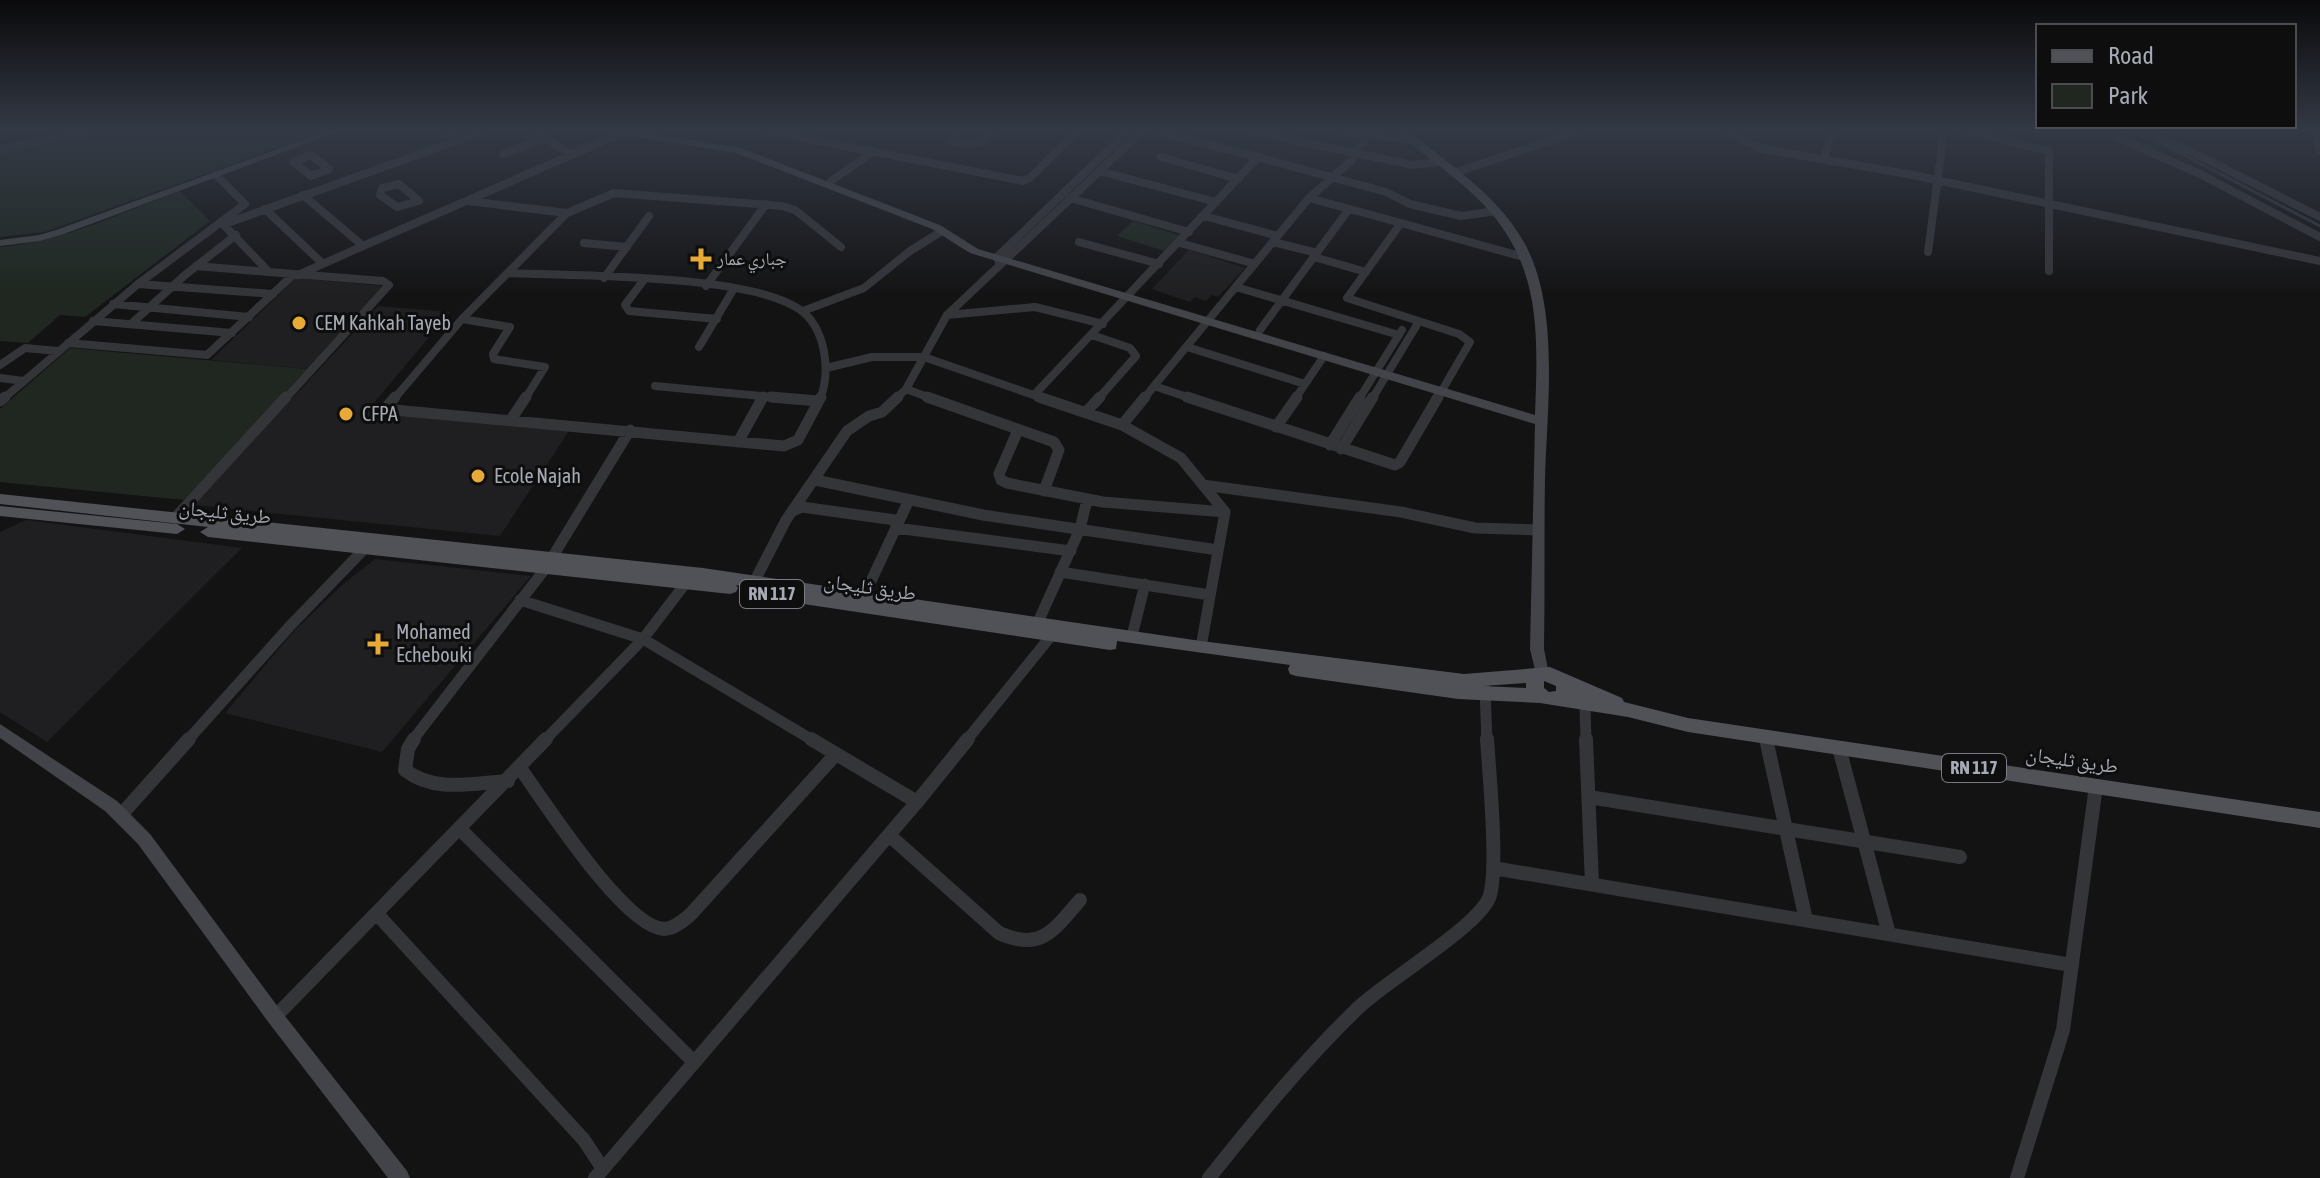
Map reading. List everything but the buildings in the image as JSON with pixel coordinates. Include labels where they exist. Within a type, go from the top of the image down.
[{"type":"main road","name":"طريق ثليجان","points":[[0,499],[369,543],[864,596],[1038,622],[1056,630],[1132,636],[1485,687],[1609,699],[1628,710]]},
{"type":"main road","name":"طريق ثليجان","points":[[0,511],[369,543]]},
{"type":"main road","name":"طريق ثليجان","points":[[548,563],[685,584],[751,585],[1458,692],[1538,676]]},
{"type":"main road","points":[[1550,674],[1555,693],[1535,691],[1538,676],[1550,674]]},
{"type":"main road","name":"طريق ثليجان","points":[[1555,693],[1585,705],[1628,710],[1688,725],[2320,820]]},
{"type":"street","points":[[0,243],[50,235],[186,186]]},
{"type":"street","points":[[227,186],[245,204],[260,211],[323,264]]},
{"type":"street","points":[[222,223],[328,186]]},
{"type":"street","points":[[68,343],[203,356],[215,350],[295,275],[500,186]]},
{"type":"street","points":[[829,186],[942,231],[965,247],[1132,294],[1324,356],[1383,370]]},
{"type":"street","points":[[845,186],[928,216],[970,243],[1003,257]]},
{"type":"street","points":[[751,585],[793,511],[847,431],[869,416],[882,412],[906,389],[947,315],[1073,186]]},
{"type":"street","points":[[1003,257],[1083,186]]},
{"type":"street","points":[[1156,186],[1216,202]]},
{"type":"street","points":[[1035,394],[1231,186]]},
{"type":"street","points":[[1122,425],[1320,186]]},
{"type":"street","points":[[1365,186],[1410,204],[1461,216],[1496,211]]},
{"type":"street","points":[[1468,186],[1496,211],[1527,258],[1538,297],[1538,676]]},
{"type":"street","points":[[1928,252],[1935,186]]},
{"type":"street","points":[[1964,186],[2320,261]]},
{"type":"street","points":[[2049,186],[2049,271]]},
{"type":"street","points":[[2223,186],[2320,237]]},
{"type":"street","points":[[2259,186],[2320,217]]},
{"type":"street","points":[[509,273],[706,286],[785,301],[803,311],[814,327],[826,368],[825,387],[794,444],[784,446],[389,407],[462,319],[567,213],[593,200],[620,192],[766,204],[795,210],[841,247]]},
{"type":"street","points":[[303,195],[363,246]]},
{"type":"street","points":[[1070,198],[1189,232]]},
{"type":"street","points":[[1309,198],[1527,258]]},
{"type":"street","points":[[466,201],[567,213]]},
{"type":"street","points":[[0,401],[113,304],[245,204]]},
{"type":"street","points":[[706,286],[766,204]]},
{"type":"street","points":[[1260,330],[1349,209]]},
{"type":"street","points":[[604,278],[649,216]]},
{"type":"street","points":[[1204,216],[1366,272]]},
{"type":"street","points":[[222,223],[269,272]]},
{"type":"street","points":[[1154,386],[1335,447],[1395,465],[1400,462],[1470,342],[1459,334],[1347,298],[1401,223]]},
{"type":"street","points":[[803,311],[864,288],[910,251],[942,231]]},
{"type":"street","points":[[131,324],[236,235]]},
{"type":"street","points":[[1079,242],[1159,264]]},
{"type":"street","points":[[584,243],[627,247]]},
{"type":"street","points":[[1180,243],[1255,264]]},
{"type":"street","points":[[175,518],[389,285],[383,281],[196,266]]},
{"type":"street","points":[[643,281],[625,305],[629,311],[717,319]]},
{"type":"street","points":[[138,284],[273,294]]},
{"type":"street","points":[[1236,287],[1399,335]]},
{"type":"street","points":[[699,347],[733,290]]},
{"type":"street","points":[[113,304],[249,317]]},
{"type":"street","points":[[947,315],[1035,307],[1103,324]]},
{"type":"street","points":[[1211,318],[1260,330],[1540,418]]},
{"type":"street","points":[[462,319],[510,327],[493,354],[496,360],[545,367],[512,418]]},
{"type":"street","points":[[93,321],[232,333]]},
{"type":"street","points":[[1383,370],[1399,335],[1414,321]]},
{"type":"street","points":[[1335,447],[1414,321]]},
{"type":"street","points":[[1086,412],[1136,356],[1130,348],[1092,335]]},
{"type":"street","points":[[1187,347],[1305,384]]},
{"type":"street","points":[[0,365],[25,348],[58,351]]},
{"type":"street","points":[[1276,427],[1324,356]]},
{"type":"street","points":[[826,368],[872,357],[924,357],[1122,425],[1176,454],[1225,512],[1201,647]]},
{"type":"street","points":[[0,378],[24,381]]},
{"type":"street","points":[[655,386],[818,401]]},
{"type":"street","points":[[906,389],[1058,446],[1044,491]]},
{"type":"street","points":[[738,442],[763,396]]},
{"type":"street","points":[[508,781],[430,784],[413,779],[405,770],[408,749],[548,563],[630,430]]},
{"type":"street","points":[[1018,430],[999,478],[1007,483],[1087,500],[1225,512]]},
{"type":"street","points":[[815,480],[909,500],[1218,550]]},
{"type":"street","points":[[1203,485],[1401,512],[1486,530],[1538,530]]},
{"type":"street","points":[[864,596],[909,500]]},
{"type":"street","points":[[1038,622],[1080,529],[1087,500]]},
{"type":"street","points":[[793,511],[802,507],[895,520],[896,528]]},
{"type":"street","points":[[896,528],[1071,551]]},
{"type":"street","points":[[121,815],[290,626],[369,543]]},
{"type":"street","points":[[1060,572],[1210,595]]},
{"type":"street","points":[[275,1017],[643,639],[685,584]]},
{"type":"street","points":[[1132,636],[1145,584]]},
{"type":"street","points":[[520,600],[643,639],[917,802]]},
{"type":"street","points":[[377,914],[584,1140],[599,1174],[917,802],[1056,630]]},
{"type":"street","points":[[1209,1178],[1289,1077],[1361,1005],[1464,925],[1489,898],[1493,868],[1485,687]]},
{"type":"street","points":[[1585,705],[1592,884]]},
{"type":"street","points":[[0,730],[121,815],[144,839],[275,1017],[400,1178]]},
{"type":"street","points":[[1766,737],[1806,920]]},
{"type":"street","points":[[1839,748],[1889,934]]},
{"type":"street","points":[[520,768],[617,899],[639,920],[661,930],[675,926],[691,914],[836,754]]},
{"type":"street","points":[[2017,1178],[2063,1030],[2096,786]]},
{"type":"street","points":[[1589,797],[1960,857]]},
{"type":"street","points":[[460,829],[694,1062]]},
{"type":"street","points":[[889,835],[999,933],[1011,940],[1025,944],[1047,938],[1080,900]]},
{"type":"street","points":[[1493,868],[2072,965]]},
{"type":"shaded area","points":[[1189,250],[1245,268],[1218,297],[1212,295],[1206,301],[1195,297],[1190,302],[1152,289]]},
{"type":"shaded area","name":"CEM Kahkah Tayeb","points":[[296,278],[384,286],[307,369],[211,360]]},
{"type":"shaded area","name":"CFPA","points":[[378,306],[450,312],[368,410],[571,428],[500,536],[193,505]]},
{"type":"shaded area","points":[[26,520],[242,548],[47,742],[0,712],[0,532]]},
{"type":"shaded area","name":"Mohamed Echebouki","points":[[375,559],[531,576],[382,752],[225,713],[295,630],[342,585]]},
{"type":"green space","points":[[0,186],[172,186],[45,232],[0,237]]},
{"type":"green space","points":[[180,191],[210,221],[85,317],[60,315],[28,343],[0,341],[0,247],[69,233]]},
{"type":"green space","points":[[1133,221],[1179,235],[1164,251],[1117,236]]},
{"type":"green space","points":[[70,348],[307,369],[184,500],[0,482],[0,409]]},
{"type":"waterway","points":[[2243,186],[2320,226]]},
{"type":"place","name":"جباري عمار","points":[[701,259]]},
{"type":"place","name":"CEM Kahkah Tayeb","points":[[299,323]]},
{"type":"place","name":"CFPA","points":[[346,414]]},
{"type":"place","name":"Ecole Najah","points":[[478,476]]},
{"type":"place","name":"Mohamed Echebouki","points":[[378,644]]}]
